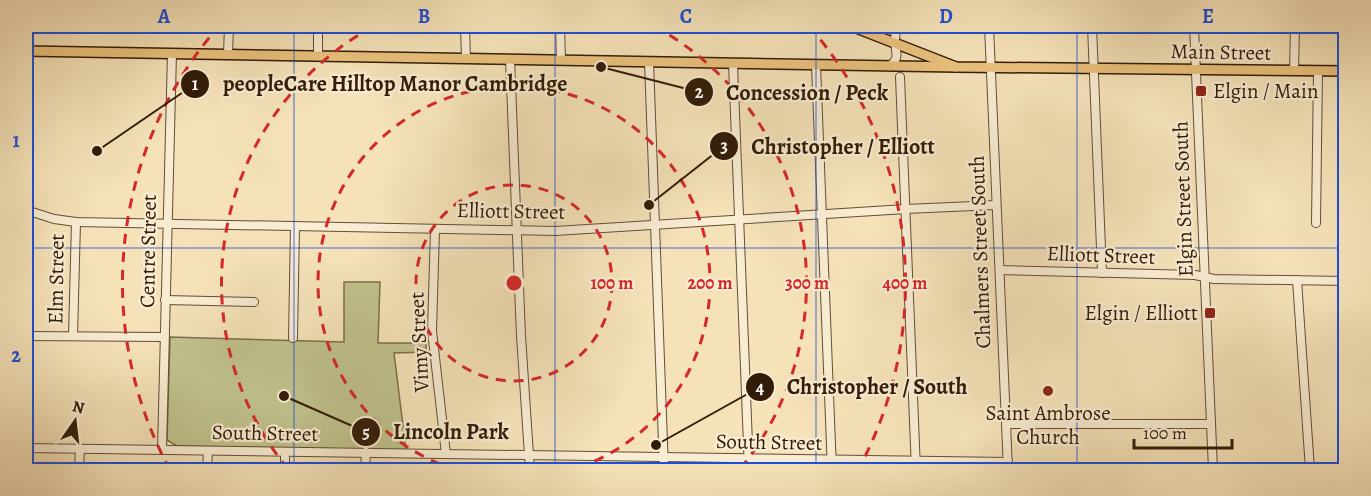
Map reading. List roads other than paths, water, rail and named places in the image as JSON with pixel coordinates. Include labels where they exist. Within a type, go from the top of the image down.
[{"type":"main road","name":"Main Street","points":[[852,26],[956,67],[1346,71]]},
{"type":"main road","points":[[26,51],[956,67]]},
{"type":"street","points":[[228,54],[229,26]]},
{"type":"street","points":[[318,26],[318,56]]},
{"type":"street","points":[[465,26],[466,58]]},
{"type":"street","points":[[560,26],[561,60]]},
{"type":"street","points":[[889,66],[897,60],[896,26]]},
{"type":"street","name":"Chalmers Street South","points":[[989,26],[1008,466]]},
{"type":"street","points":[[1092,26],[1102,273]]},
{"type":"street","name":"Elgin Street South","points":[[1194,26],[1213,471]]},
{"type":"street","points":[[1294,71],[1295,26]]},
{"type":"street","name":"Centre Street","points":[[162,450],[172,53]]},
{"type":"street","points":[[510,59],[521,336],[530,471]]},
{"type":"street","points":[[649,62],[664,471]]},
{"type":"street","points":[[733,63],[749,471]]},
{"type":"street","points":[[816,64],[832,471]]},
{"type":"street","points":[[1316,223],[1318,71]]},
{"type":"street","points":[[900,77],[916,466]]},
{"type":"street","name":"Elliott Street","points":[[26,210],[54,219],[76,222],[568,230],[996,205]]},
{"type":"street","name":"Elm Street","points":[[73,336],[76,222]]},
{"type":"street","points":[[293,338],[295,226]]},
{"type":"street","name":"Vimy Street","points":[[435,229],[432,331],[446,454]]},
{"type":"street","name":"Elliott Street","points":[[1000,270],[1195,275],[1214,279],[1346,281]]},
{"type":"street","points":[[1297,280],[1310,471]]},
{"type":"street","points":[[165,300],[254,302]]},
{"type":"street","points":[[26,336],[164,337]]},
{"type":"street","points":[[1006,424],[1211,424]]},
{"type":"street","name":"South Street","points":[[26,448],[831,460],[916,466],[1008,466]]},
{"type":"street","points":[[79,471],[80,449]]},
{"type":"street","points":[[207,471],[208,451]]},
{"type":"street","points":[[285,452],[285,471]]},
{"type":"street","points":[[365,471],[366,452]]},
{"type":"place","name":"Concession / Peck","points":[[601,67]]},
{"type":"place","name":"Elgin / Main","points":[[1201,91]]},
{"type":"place","name":"peopleCare Hilltop Manor Cambridge","points":[[97,151]]},
{"type":"place","name":"Christopher / Elliott","points":[[649,205]]},
{"type":"place","name":"Elgin / Elliott","points":[[1210,313]]},
{"type":"place","name":"Saint Ambrose Church","points":[[1048,391]]},
{"type":"place","name":"Lincoln Park","points":[[284,396]]},
{"type":"place","name":"Christopher / South","points":[[656,445]]}]
